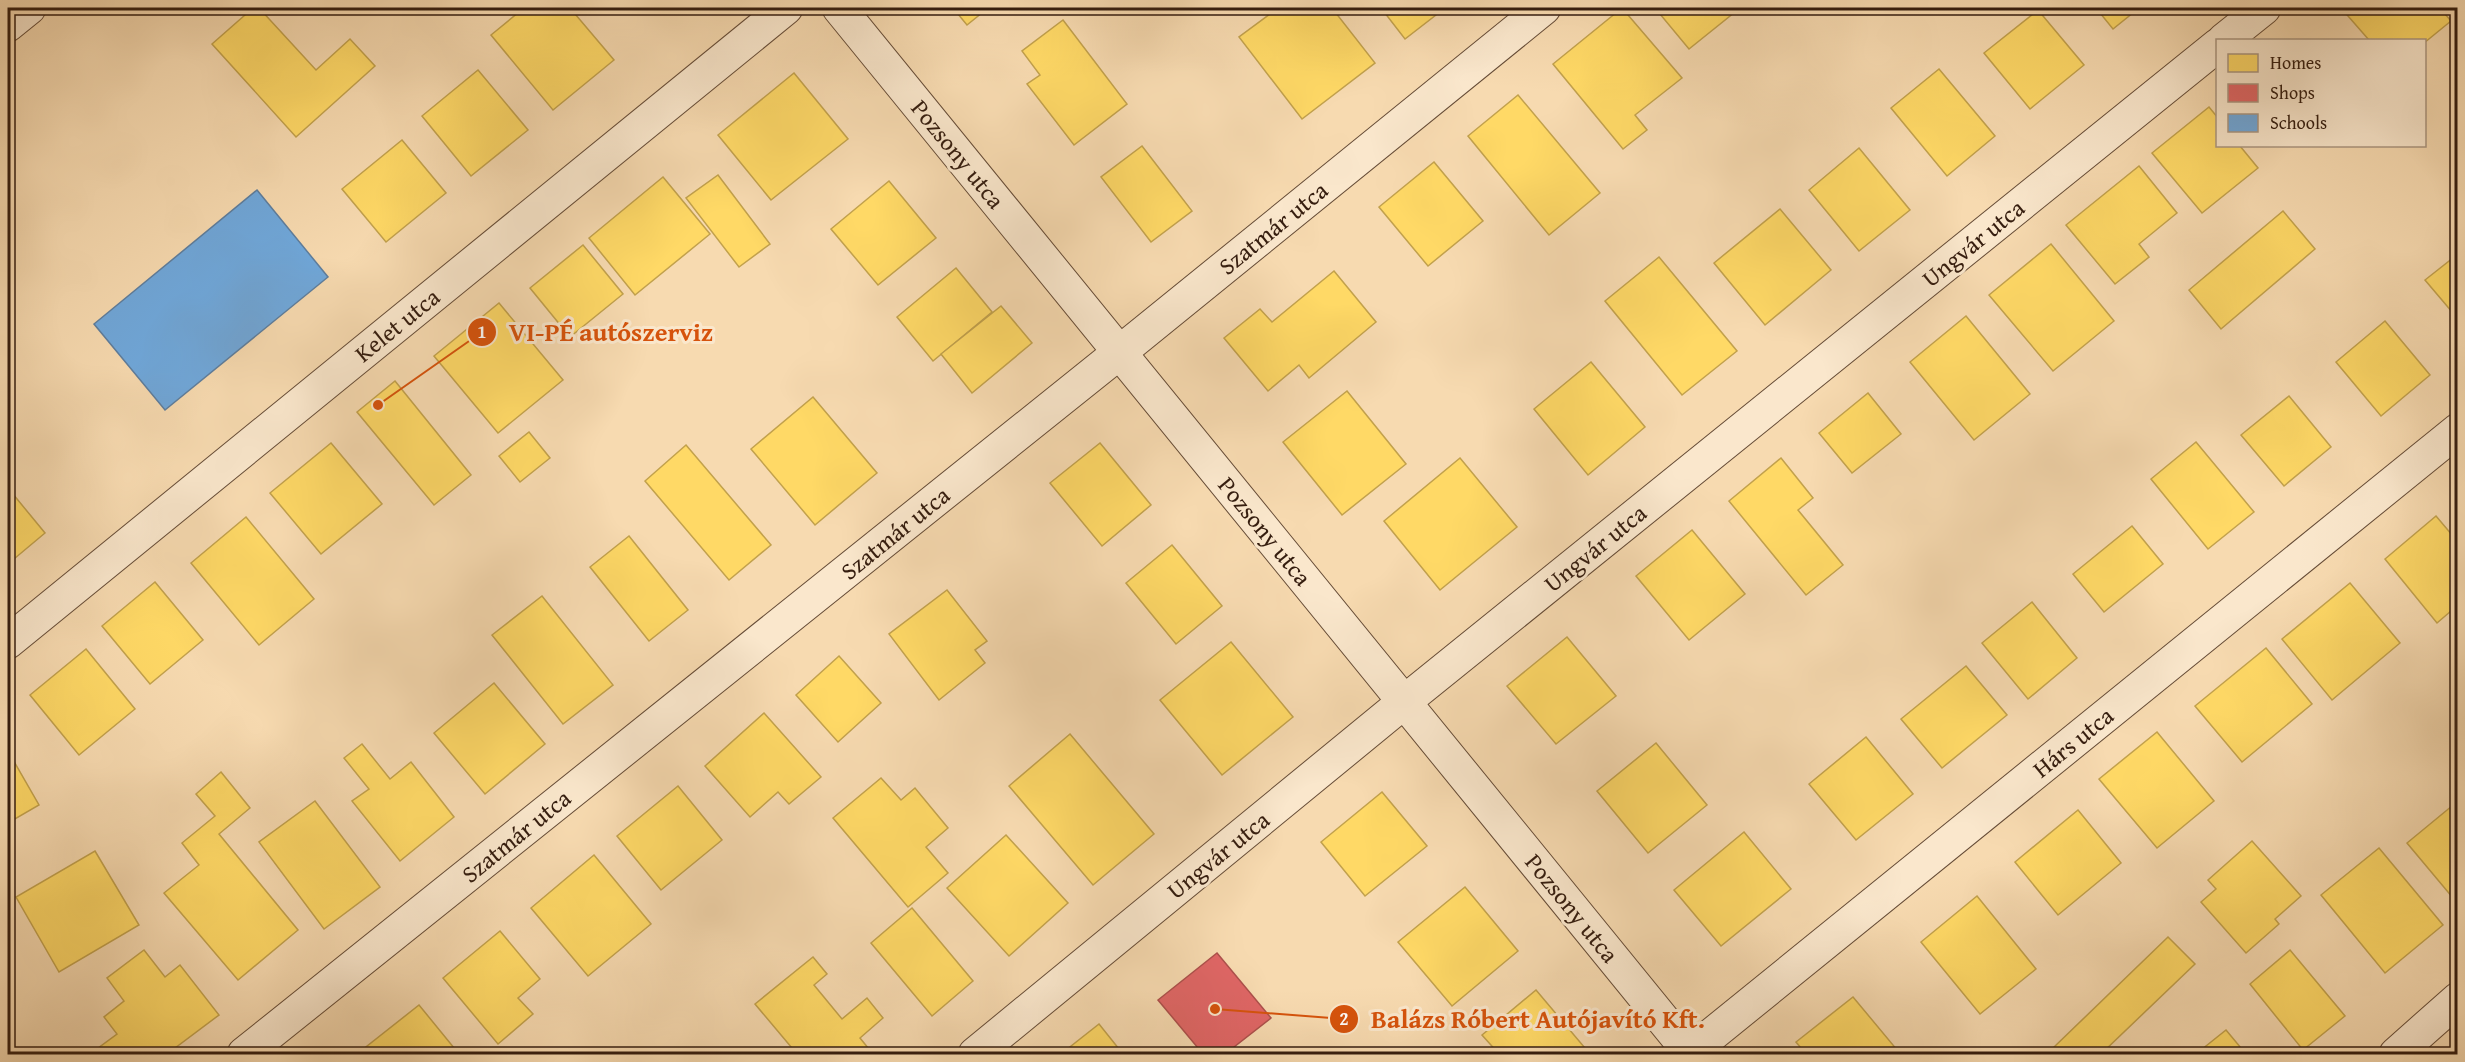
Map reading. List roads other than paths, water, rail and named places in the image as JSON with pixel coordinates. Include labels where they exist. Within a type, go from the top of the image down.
[{"type":"street","points":[[8,25],[29,8]]},
{"type":"street","name":"Kelet utca","points":[[8,642],[786,8]]},
{"type":"street","name":"Pozsony utca","points":[[839,8],[1690,1054]]},
{"type":"street","name":"Szatmár utca","points":[[244,1054],[1120,352],[1544,8]]},
{"type":"street","points":[[2225,39],[2264,8]]},
{"type":"street","name":"Ungvár utca","points":[[975,1054],[1404,702],[2216,46]]},
{"type":"street","name":"Hárs utca","points":[[1690,1054],[2457,430]]},
{"type":"street","points":[[2396,1054],[2457,999]]},
{"type":"place","name":"VI-PÉ autószerviz","points":[[378,405]]},
{"type":"place","name":"Balázs Róbert Autójavító Kft.","points":[[1215,1009]]}]
